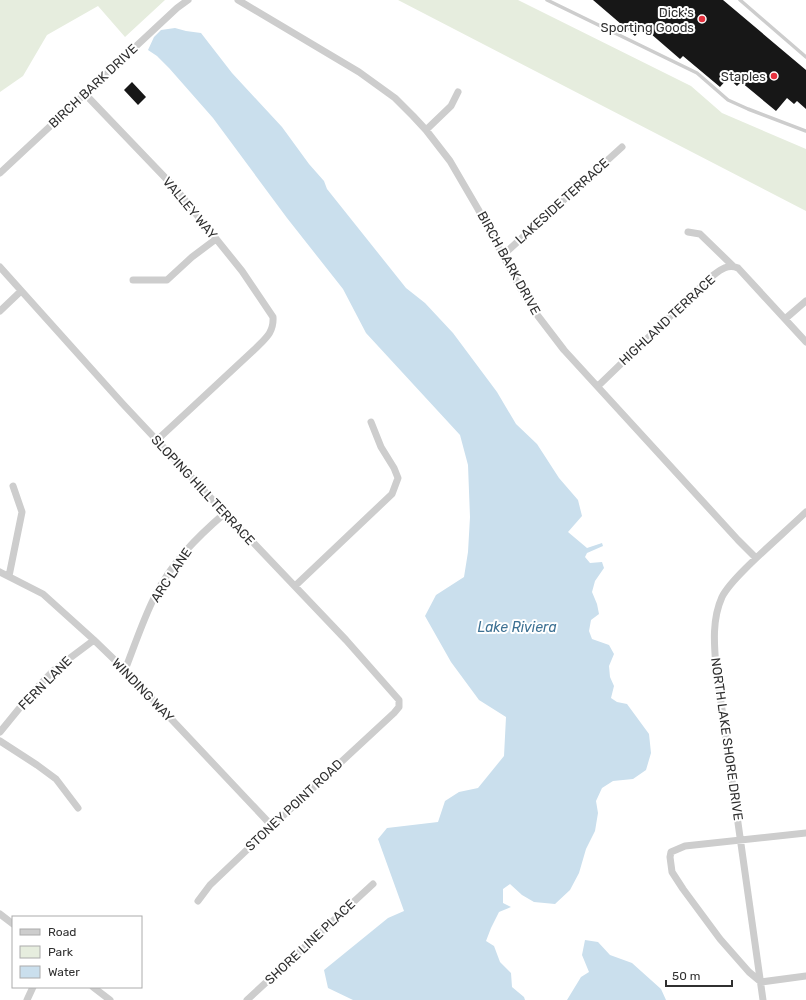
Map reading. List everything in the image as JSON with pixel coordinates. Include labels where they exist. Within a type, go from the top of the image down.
[{"type":"street","name":"BIRCH BARK DRIVE","points":[[0,173],[177,8],[188,0]]},
{"type":"street","name":"BIRCH BARK DRIVE","points":[[238,0],[359,72],[395,98],[426,130],[450,161],[478,209],[522,291],[538,316],[564,350],[756,558]]},
{"type":"street","points":[[426,130],[451,106],[458,92]]},
{"type":"street","name":"VALLEY WAY","points":[[85,94],[176,189],[242,271],[273,317],[274,325],[269,334],[256,348],[156,441]]},
{"type":"street","name":"LAKESIDE TERRACE","points":[[503,255],[622,147]]},
{"type":"street","points":[[688,232],[700,234],[732,266],[738,268],[806,342]]},
{"type":"street","points":[[133,280],[167,280],[192,257],[216,239]]},
{"type":"street","name":"HIGHLAND TERRACE","points":[[598,386],[710,277],[724,268],[732,266]]},
{"type":"street","name":"SLOPING HILL TERRACE","points":[[0,267],[156,441],[346,640],[399,700],[399,707],[394,714]]},
{"type":"street","points":[[0,311],[21,291]]},
{"type":"street","points":[[785,319],[806,301]]},
{"type":"street","points":[[295,586],[392,494],[396,486],[398,478],[394,468],[381,447],[371,422]]},
{"type":"street","points":[[9,576],[22,512],[13,486]]},
{"type":"street","name":"NORTH LAKE SHORE DRIVE","points":[[763,1000],[716,667],[714,636],[717,612],[722,596],[734,580],[756,558],[806,512]]},
{"type":"street","name":"ARC LANE","points":[[125,670],[154,598],[165,579],[181,555],[201,534],[225,513]]},
{"type":"street","name":"WINDING WAY","points":[[0,572],[43,594],[94,640],[125,670],[272,826]]},
{"type":"street","name":"FERN LANE","points":[[0,732],[31,694],[54,670],[94,640]]},
{"type":"street","name":"STONEY POINT ROAD","points":[[198,902],[210,885],[394,714]]},
{"type":"street","points":[[0,741],[38,765],[56,779],[78,808]]},
{"type":"street","points":[[806,834],[685,846],[671,852],[670,857],[672,872],[683,889],[720,939],[749,972],[761,982],[806,976]]},
{"type":"street","name":"SHORE LINE PLACE","points":[[247,1000],[373,884]]},
{"type":"street","points":[[0,914],[12,923]]},
{"type":"street","points":[[27,1000],[33,988]]},
{"type":"street","points":[[94,988],[110,1000]]},
{"type":"lane","points":[[547,0],[697,73],[728,100],[806,131]]},
{"type":"lane","points":[[740,0],[806,57]]},
{"type":"green space","points":[[0,0],[165,0],[125,37],[98,6],[47,35],[23,76],[0,92]]},
{"type":"green space","points":[[398,0],[518,0],[691,86],[722,113],[806,149],[806,211]]},
{"type":"water","name":"Lake Riviera","points":[[175,28],[201,33],[232,73],[282,127],[309,164],[324,181],[327,189],[406,288],[425,303],[453,333],[497,392],[516,424],[537,444],[559,478],[578,500],[582,516],[568,532],[587,548],[602,543],[603,546],[587,553],[585,557],[590,563],[602,562],[604,568],[595,581],[592,592],[599,614],[591,620],[589,631],[592,639],[609,645],[614,654],[609,666],[610,677],[614,686],[611,698],[617,702],[627,704],[649,734],[651,753],[646,770],[633,779],[613,781],[602,788],[596,801],[598,813],[595,831],[586,849],[579,873],[570,890],[555,904],[534,902],[522,895],[510,884],[503,889],[503,903],[511,907],[499,912],[486,941],[494,946],[500,962],[511,973],[512,987],[524,997],[525,1000],[353,1000],[328,988],[324,970],[388,918],[404,911],[378,839],[387,828],[438,822],[445,801],[459,792],[478,788],[504,756],[506,717],[479,700],[451,662],[425,616],[436,595],[464,577],[468,552],[470,517],[468,465],[460,435],[366,333],[343,289],[287,218],[213,118],[169,68],[157,56],[148,50],[154,37],[161,30]]},
{"type":"water","points":[[585,940],[598,942],[610,955],[632,963],[661,989],[666,1000],[567,1000],[581,977],[589,972],[582,955]]},
{"type":"building","points":[[593,0],[723,0],[806,70],[806,109],[797,101],[794,104],[787,98],[776,111],[741,82],[737,86],[728,78],[720,87],[683,56],[680,59],[643,27],[635,36]]},
{"type":"building","points":[[132,82],[146,97],[138,105],[124,90]]},
{"type":"place","name":"Dick's Sporting Goods","points":[[702,19]]},
{"type":"place","name":"Staples","points":[[774,76]]}]
